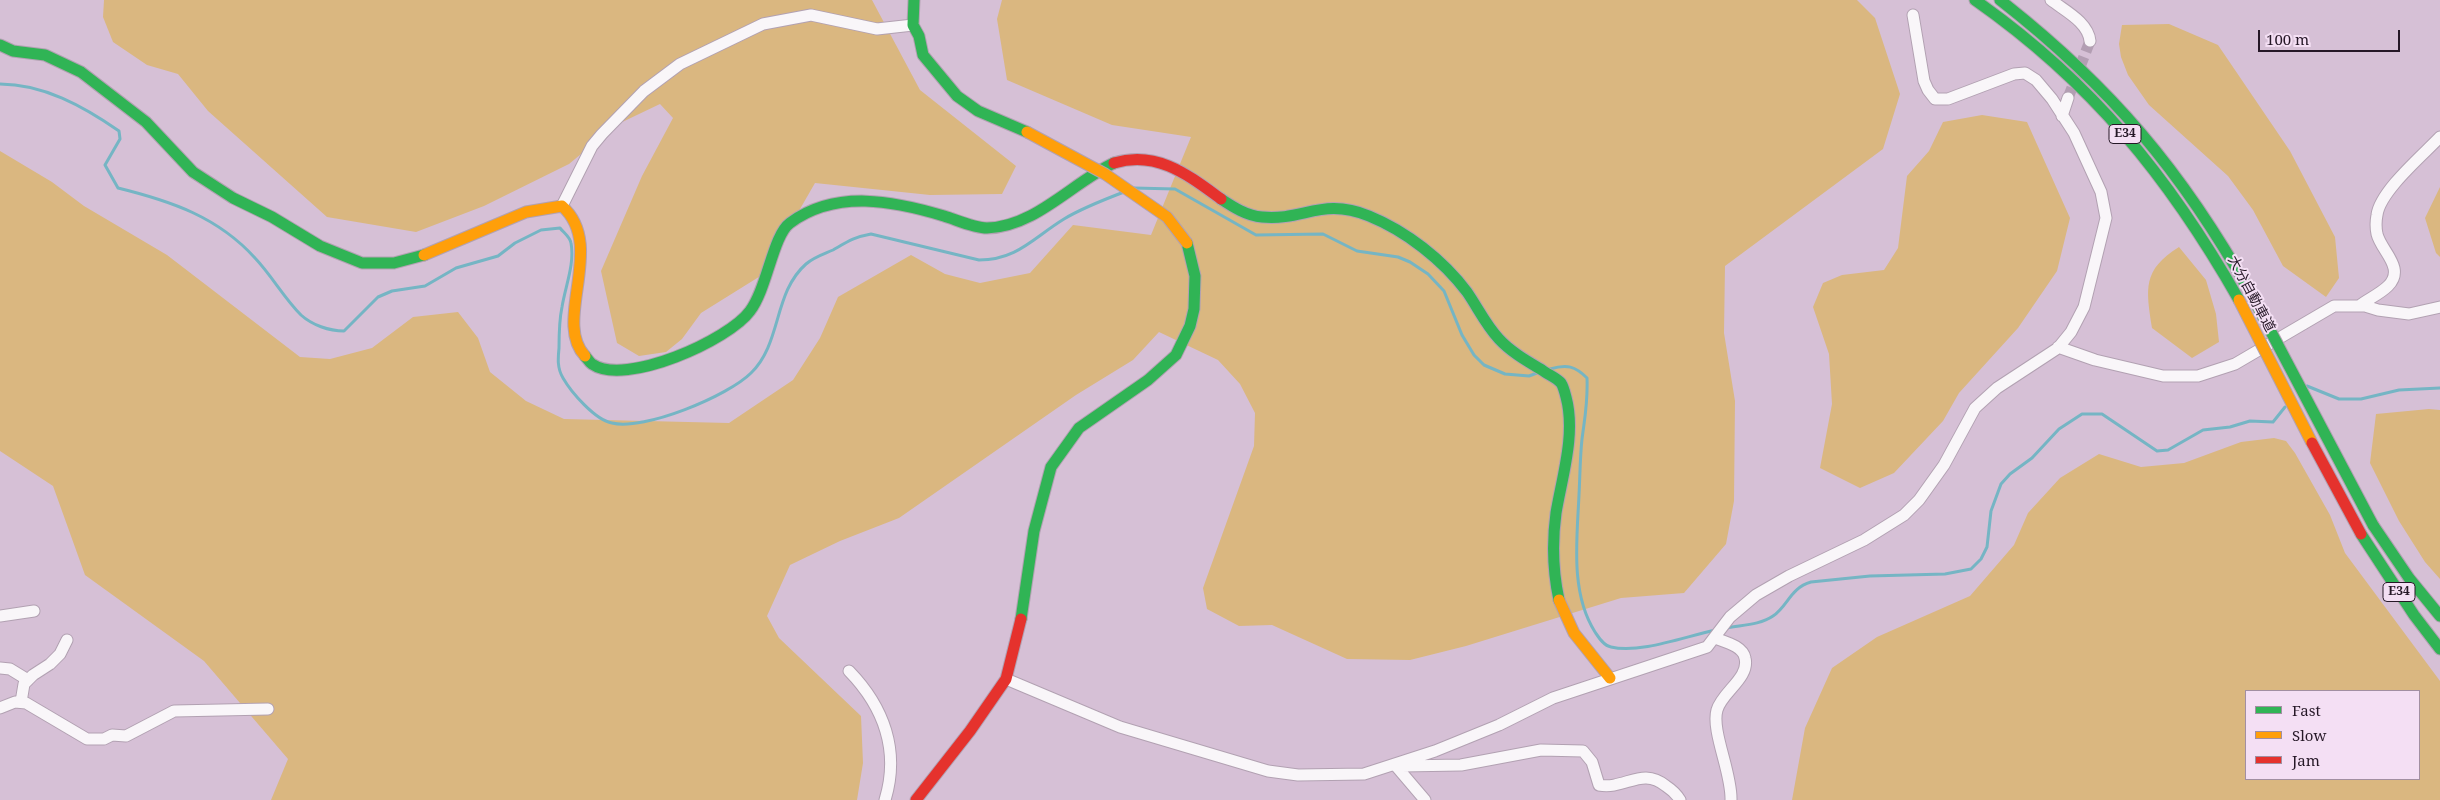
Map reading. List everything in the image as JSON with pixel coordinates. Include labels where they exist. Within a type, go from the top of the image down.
[{"type":"main road","points":[[914,0],[913,25],[919,36],[923,54],[956,96],[978,111],[1027,132],[1105,174],[1167,217],[1187,243],[1195,276],[1194,308],[1190,326],[1176,355],[1148,380],[1079,428],[1051,467],[1034,531],[1019,631],[1006,679],[970,731],[916,800]]},
{"type":"main road","name":"大分自動車道","points":[[1975,0],[2027,39],[2078,83],[2133,142],[2182,205],[2218,262],[2239,300],[2333,485],[2361,534],[2414,614],[2440,649]]},
{"type":"main road","name":"大分自動車道","points":[[2000,0],[2037,28],[2086,72],[2144,132],[2194,197],[2251,294],[2373,525],[2409,578],[2440,616]]},
{"type":"main road","points":[[0,44],[13,51],[44,55],[81,72],[146,122],[193,172],[233,198],[272,217],[320,246],[362,263],[394,263],[422,256],[526,212],[562,206],[573,217],[580,231],[580,282],[575,302],[575,337],[581,354],[594,365],[618,370],[636,370],[662,363],[721,336],[738,324],[750,313],[768,274],[782,230],[787,225],[820,208],[844,201],[893,203],[986,228],[1001,228],[1018,221],[1108,165],[1134,158],[1164,162],[1201,182],[1230,205],[1252,215],[1266,217],[1313,208],[1344,208],[1374,219],[1422,248],[1460,284],[1490,329],[1501,340],[1561,383],[1565,390],[1568,440],[1554,530],[1557,582],[1561,604],[1570,625],[1589,654],[1610,678]]},
{"type":"street","points":[[2051,0],[2089,31],[2090,40]]},
{"type":"street","points":[[562,206],[592,146],[644,91],[680,64],[763,24],[811,14],[877,28],[913,25]]},
{"type":"street","points":[[1006,679],[1120,726],[1268,771],[1298,775],[1364,774],[1396,766],[1499,725],[1554,698],[1610,678],[1707,648],[1730,617],[1756,595],[1790,576],[1864,540],[1904,515],[1919,500],[1944,466],[1975,408],[1997,388],[2058,346],[2071,332],[2084,308],[2106,218],[2101,192],[2074,133],[2041,86],[2025,74],[2004,76],[1948,99],[1935,99],[1924,81],[1913,16]]},
{"type":"street","points":[[2062,116],[2068,98]]},
{"type":"street","points":[[2359,306],[2388,286],[2394,278],[2394,266],[2377,235],[2377,214],[2380,206],[2388,193],[2440,137]]},
{"type":"street","points":[[2058,346],[2095,360],[2163,376],[2198,376],[2235,364],[2334,306],[2359,306],[2409,314],[2440,307]]},
{"type":"street","points":[[0,616],[34,611]]},
{"type":"street","points":[[1715,638],[1738,648],[1744,653],[1746,660],[1745,669],[1720,704],[1716,718],[1732,786],[1731,800]]},
{"type":"street","points":[[21,702],[24,684],[60,654],[67,640]]},
{"type":"street","points":[[0,668],[10,669],[28,680]]},
{"type":"street","points":[[849,671],[870,696],[891,746],[889,789],[885,800]]},
{"type":"street","points":[[0,708],[21,702],[26,703],[87,740],[104,739],[112,735],[126,736],[174,711],[268,709]]},
{"type":"street","points":[[1396,766],[1438,767],[1503,758],[1541,750],[1583,750],[1592,762],[1599,785],[1609,787],[1634,779],[1653,777],[1676,793],[1680,800]]},
{"type":"street","points":[[1396,766],[1425,800]]},
{"type":"shaded area","points":[[104,0],[872,0],[920,90],[1016,166],[1002,194],[930,195],[815,183],[762,275],[701,313],[682,339],[666,352],[639,356],[617,343],[601,271],[642,176],[673,118],[660,104],[616,125],[569,164],[484,206],[416,232],[327,217],[208,111],[178,74],[147,65],[113,42],[103,17]]},
{"type":"shaded area","points":[[1002,0],[1857,0],[1875,18],[1900,94],[1883,149],[1725,266],[1724,333],[1735,401],[1734,501],[1726,544],[1684,593],[1621,598],[1466,646],[1410,660],[1347,659],[1272,625],[1239,626],[1207,609],[1203,588],[1254,446],[1255,413],[1240,384],[1218,360],[1159,332],[1133,360],[1076,395],[899,518],[840,541],[790,565],[767,616],[779,638],[861,716],[863,763],[857,800],[271,800],[288,759],[204,661],[85,575],[53,486],[0,451],[0,151],[52,182],[84,206],[167,255],[300,357],[330,359],[372,348],[413,317],[458,312],[478,338],[490,372],[526,401],[564,419],[729,423],[793,380],[820,338],[838,297],[911,255],[945,274],[980,283],[1030,273],[1073,225],[1151,235],[1191,137],[1112,125],[1007,80],[997,19]]},
{"type":"shaded area","points":[[2169,24],[2218,45],[2290,151],[2335,237],[2339,278],[2326,297],[2283,266],[2253,210],[2228,176],[2149,105],[2128,75],[2121,57],[2119,44],[2122,25]]},
{"type":"shaded area","points":[[1982,115],[2027,122],[2070,218],[2057,271],[2018,328],[1959,393],[1943,421],[1894,473],[1860,488],[1820,468],[1832,404],[1829,354],[1813,307],[1823,283],[1842,275],[1884,270],[1898,248],[1907,176],[1929,151],[1943,122]]},
{"type":"shaded area","points":[[2440,187],[2440,257],[2436,253],[2425,218]]},
{"type":"shaded area","points":[[2179,247],[2206,280],[2216,314],[2219,342],[2192,358],[2152,328],[2148,302],[2149,282],[2153,272],[2167,255]]},
{"type":"shaded area","points":[[2429,409],[2440,410],[2440,579],[2425,562],[2399,521],[2370,463],[2376,414]]},
{"type":"shaded area","points":[[2274,438],[2286,441],[2295,453],[2330,515],[2345,553],[2440,681],[2440,800],[1792,800],[1805,728],[1832,668],[1877,637],[1970,596],[2014,545],[2028,513],[2060,478],[2099,454],[2141,467],[2184,463],[2241,442]]},
{"type":"waterway","points":[[0,84],[16,85],[47,92],[77,105],[119,131],[120,139],[105,165],[118,188],[175,205],[209,221],[241,244],[255,258],[301,315],[310,322],[327,329],[344,331],[378,297],[392,291],[425,286],[456,268],[498,256],[515,243],[541,230],[560,228],[571,243],[572,259],[560,322],[559,367],[563,378],[584,405],[598,417],[612,423],[644,422],[664,417],[705,401],[740,382],[761,361],[768,347],[782,303],[795,276],[812,259],[851,240],[871,234],[979,260],[992,259],[1024,247],[1071,215],[1124,192]]},
{"type":"waterway","points":[[1134,188],[1175,189],[1256,235],[1323,234],[1357,251],[1398,257],[1410,262],[1428,274],[1444,291],[1462,335],[1474,355],[1484,365],[1505,374],[1529,376],[1537,373]]},
{"type":"waterway","points":[[1550,369],[1566,366],[1579,371],[1587,378],[1587,402],[1580,460],[1577,565],[1578,583],[1582,600],[1587,617],[1595,632],[1606,645],[1623,649],[1649,646],[1716,630]]},
{"type":"waterway","points":[[2307,386],[2339,399],[2361,399],[2399,390],[2440,388]]},
{"type":"waterway","points":[[1727,628],[1757,623],[1768,619],[1778,612],[1798,588],[1811,582],[1870,576],[1945,574],[1971,569],[1981,559],[1987,547],[1991,511],[2001,484],[2010,474],[2032,458],[2059,429],[2082,414],[2102,414],[2157,451],[2168,450],[2203,430],[2230,427],[2250,421],[2273,422],[2285,407]]},
{"type":"tunnel","points":[[2068,98],[2090,41]]},
{"type":"traffic: fast","points":[[914,0],[913,25],[919,36],[923,55],[957,96],[978,111],[1027,132]]},
{"type":"traffic: fast","points":[[1975,0],[2017,31],[2056,64],[2125,135],[2185,213],[2239,300]]},
{"type":"traffic: fast","points":[[2000,0],[2076,65],[2141,134],[2171,170],[2198,208],[2251,294]]},
{"type":"traffic: fast","points":[[0,45],[13,51],[45,55],[81,72],[146,122],[193,172],[233,198],[272,217],[320,246],[362,263],[394,263],[424,255]]},
{"type":"traffic: fast","points":[[585,356],[592,364],[607,370],[628,369],[651,365],[676,357],[721,335],[739,323],[756,301],[774,250],[784,229],[808,212],[826,205],[866,201],[885,203],[925,211],[977,227],[1005,226],[1037,212],[1114,163]]},
{"type":"traffic: fast","points":[[1221,199],[1240,211],[1262,217],[1290,216],[1326,209],[1338,209],[1353,211],[1383,222],[1410,238],[1447,269],[1467,292],[1490,328],[1504,344],[1561,383],[1569,411],[1570,426],[1554,535],[1554,568],[1559,600]]},
{"type":"traffic: fast","points":[[1021,619],[1034,531],[1051,467],[1079,428],[1148,380],[1176,355],[1190,326],[1194,309],[1195,276],[1187,243]]},
{"type":"traffic: fast","points":[[2251,294],[2373,525]]},
{"type":"traffic: fast","points":[[2373,525],[2409,578],[2440,616]]},
{"type":"traffic: fast","points":[[2361,534],[2414,615],[2440,649]]},
{"type":"traffic: slow","points":[[1027,132],[1105,174],[1167,217],[1187,243]]},
{"type":"traffic: slow","points":[[424,255],[526,212],[562,206],[575,222],[580,241],[580,262],[574,323],[576,341],[585,356]]},
{"type":"traffic: slow","points":[[2239,300],[2312,443]]},
{"type":"traffic: slow","points":[[1559,600],[1574,633],[1610,678]]},
{"type":"traffic: jam","points":[[1114,163],[1130,160],[1158,162],[1196,181],[1221,199]]},
{"type":"traffic: jam","points":[[2312,443],[2361,534]]},
{"type":"traffic: jam","points":[[916,800],[970,731],[1006,679],[1021,619]]}]
